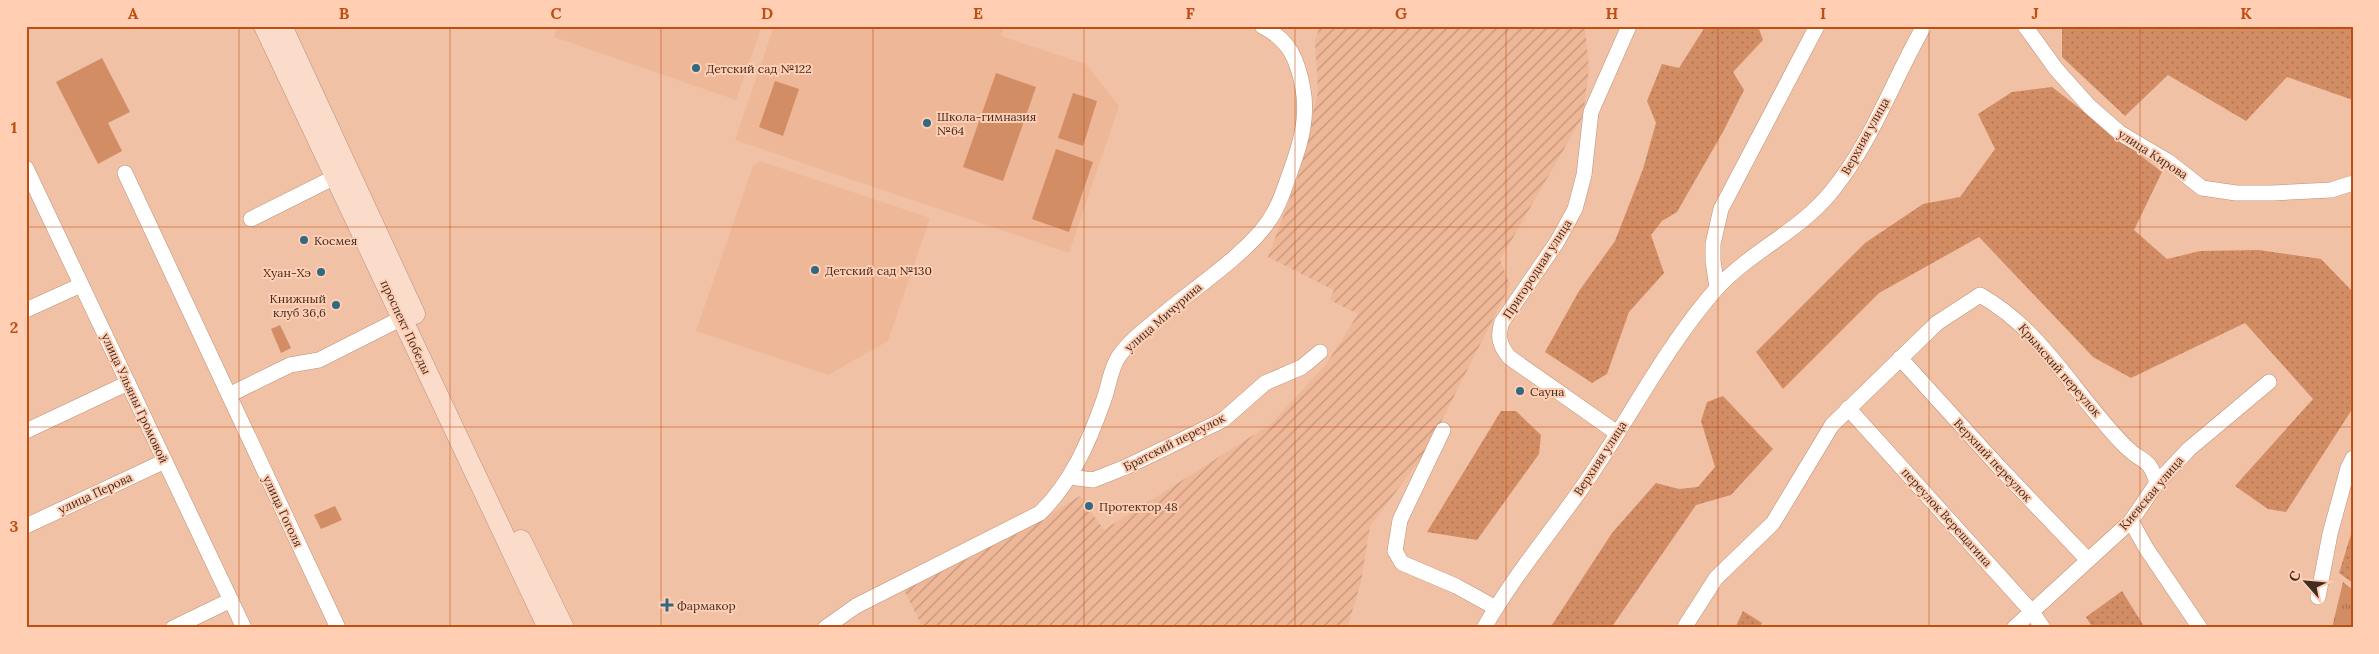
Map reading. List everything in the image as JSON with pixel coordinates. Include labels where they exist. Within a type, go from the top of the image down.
[{"type":"main road","name":"проспект Победы","points":[[264,26],[548,628]]},
{"type":"main road","name":"проспект Победы","points":[[282,26],[475,444],[564,628]]},
{"type":"street","name":"улица Мичурина","points":[[825,628],[856,606],[1035,516],[1059,493],[1069,478],[1097,420],[1114,365],[1119,356],[1147,328],[1259,234],[1280,202],[1300,144],[1304,127],[1305,100],[1292,51],[1279,36],[1262,26]]},
{"type":"street","name":"Пригородная улица","points":[[1617,433],[1509,357],[1501,346],[1499,337],[1502,322],[1557,242],[1575,209],[1584,175],[1591,112],[1629,26]]},
{"type":"street","points":[[1717,288],[1713,261],[1713,244],[1722,209],[1817,26]]},
{"type":"street","name":"Верхняя улица","points":[[1484,628],[1496,608],[1588,478],[1680,338],[1717,288],[1732,274],[1808,217],[1832,192],[1852,164],[1903,62],[1924,26]]},
{"type":"street","name":"улица Кирова","points":[[2025,26],[2056,69],[2089,106],[2120,134],[2169,162],[2202,188],[2236,193],[2273,193],[2331,190],[2353,183]]},
{"type":"street","name":"улица Гоголя","points":[[125,173],[338,628]]},
{"type":"street","name":"улица Ульяны Громовой","points":[[28,175],[244,628]]},
{"type":"street","points":[[251,219],[335,177]]},
{"type":"street","points":[[26,310],[82,285]]},
{"type":"street","name":"Крымский переулок","points":[[1900,358],[1937,323],[1980,295],[1997,304],[2029,331],[2127,448],[2152,466],[2157,483]]},
{"type":"street","points":[[229,395],[290,365],[319,360],[402,318]]},
{"type":"street","name":"Братский переулок","points":[[1069,478],[1093,480],[1126,467],[1223,420],[1265,382],[1302,367],[1320,352]]},
{"type":"street","points":[[1684,628],[1716,578],[1772,523],[1832,425],[1900,358]]},
{"type":"street","name":"Верхний переулок","points":[[1900,358],[1999,467],[2088,560]]},
{"type":"street","name":"Киевская улица","points":[[2014,628],[2131,520],[2157,483],[2190,449],[2269,382]]},
{"type":"street","points":[[26,431],[128,383]]},
{"type":"street","name":"переулок Верещагина","points":[[1848,408],[2032,612],[2043,628]]},
{"type":"street","points":[[1443,430],[1400,520],[1395,551],[1402,563],[1456,586],[1496,608]]},
{"type":"street","points":[[2318,597],[2330,534],[2348,468],[2353,458]]},
{"type":"street","name":"улица Перова","points":[[26,526],[165,461]]},
{"type":"street","points":[[2131,520],[2146,548],[2200,628]]},
{"type":"street","points":[[173,628],[231,600]]},
{"type":"shaded area","name":"Детский сад №122","points":[[558,26],[762,26],[736,100],[554,37]]},
{"type":"shaded area","name":"Школа-гимназия №64","points":[[774,26],[1004,26],[1001,36],[1086,64],[1119,106],[1069,253],[735,140]]},
{"type":"shaded area","points":[[1320,26],[1585,26],[1589,68],[1583,116],[1500,260],[1510,285],[1426,452],[1370,526],[1361,582],[1347,628],[923,628],[904,590],[1039,521],[1080,496],[1104,530],[1271,424],[1327,363],[1358,314],[1330,300],[1334,290],[1268,257],[1299,174],[1318,92],[1315,41]]},
{"type":"shaded area","name":"Детский сад №130","points":[[760,161],[930,218],[888,341],[828,375],[696,331],[753,166]]},
{"type":"green space","points":[[1703,26],[1758,26],[1763,40],[1733,72],[1744,90],[1724,130],[1677,212],[1662,221],[1651,235],[1664,273],[1629,312],[1607,374],[1592,383],[1545,352],[1579,291],[1615,241],[1643,169],[1656,123],[1647,101],[1662,64],[1679,68],[1703,30]]},
{"type":"green space","points":[[2062,26],[2353,26],[2353,100],[2287,77],[2246,121],[2168,75],[2125,116],[2062,57]]},
{"type":"green space","points":[[102,58],[130,112],[108,123],[122,151],[98,164],[56,82]]},
{"type":"green space","points":[[996,73],[1036,87],[1003,181],[963,167]]},
{"type":"green space","points":[[775,81],[799,89],[783,136],[759,127]]},
{"type":"green space","points":[[2052,87],[2162,172],[2134,230],[2167,259],[2200,251],[2259,250],[2321,259],[2353,292],[2353,408],[2286,512],[2268,509],[2235,486],[2313,399],[2245,323],[2131,378],[2093,357],[1979,237],[1879,293],[1783,389],[1756,352],[1865,243],[1923,204],[1960,197],[1995,149],[1978,114],[2012,92]]},
{"type":"green space","points":[[1073,93],[1097,101],[1083,146],[1058,138]]},
{"type":"green space","points":[[1056,149],[1093,162],[1069,232],[1032,219]]},
{"type":"green space","points":[[280,325],[291,348],[281,353],[271,329]]},
{"type":"green space","points":[[1723,396],[1773,449],[1731,495],[1696,505],[1611,628],[1550,628],[1612,533],[1656,483],[1679,489],[1698,487],[1715,467],[1701,421],[1707,402]]},
{"type":"green space","points":[[1501,411],[1516,411],[1541,435],[1539,454],[1477,540],[1427,532]]},
{"type":"green space","points":[[335,506],[342,520],[321,529],[314,515]]},
{"type":"green space","points":[[2353,528],[2353,583],[2339,573]]},
{"type":"green space","points":[[2343,582],[2353,590],[2353,628],[2332,628]]},
{"type":"green space","points":[[2122,591],[2145,628],[2093,628],[2086,617]]},
{"type":"green space","points":[[1743,611],[1762,623],[1759,628],[1735,628]]},
{"type":"place","name":"Детский сад №122","points":[[696,68]]},
{"type":"place","name":"Школа-гимназия №64","points":[[927,123]]},
{"type":"place","name":"Космея","points":[[304,240]]},
{"type":"place","name":"Детский сад №130","points":[[815,270]]},
{"type":"place","name":"Хуан-Хэ","points":[[321,272]]},
{"type":"place","name":"Книжный клуб 36,6","points":[[336,305]]},
{"type":"place","name":"Сауна","points":[[1520,391]]},
{"type":"place","name":"Протектор 48","points":[[1089,506]]},
{"type":"place","name":"Фармакор","points":[[667,605]]}]
